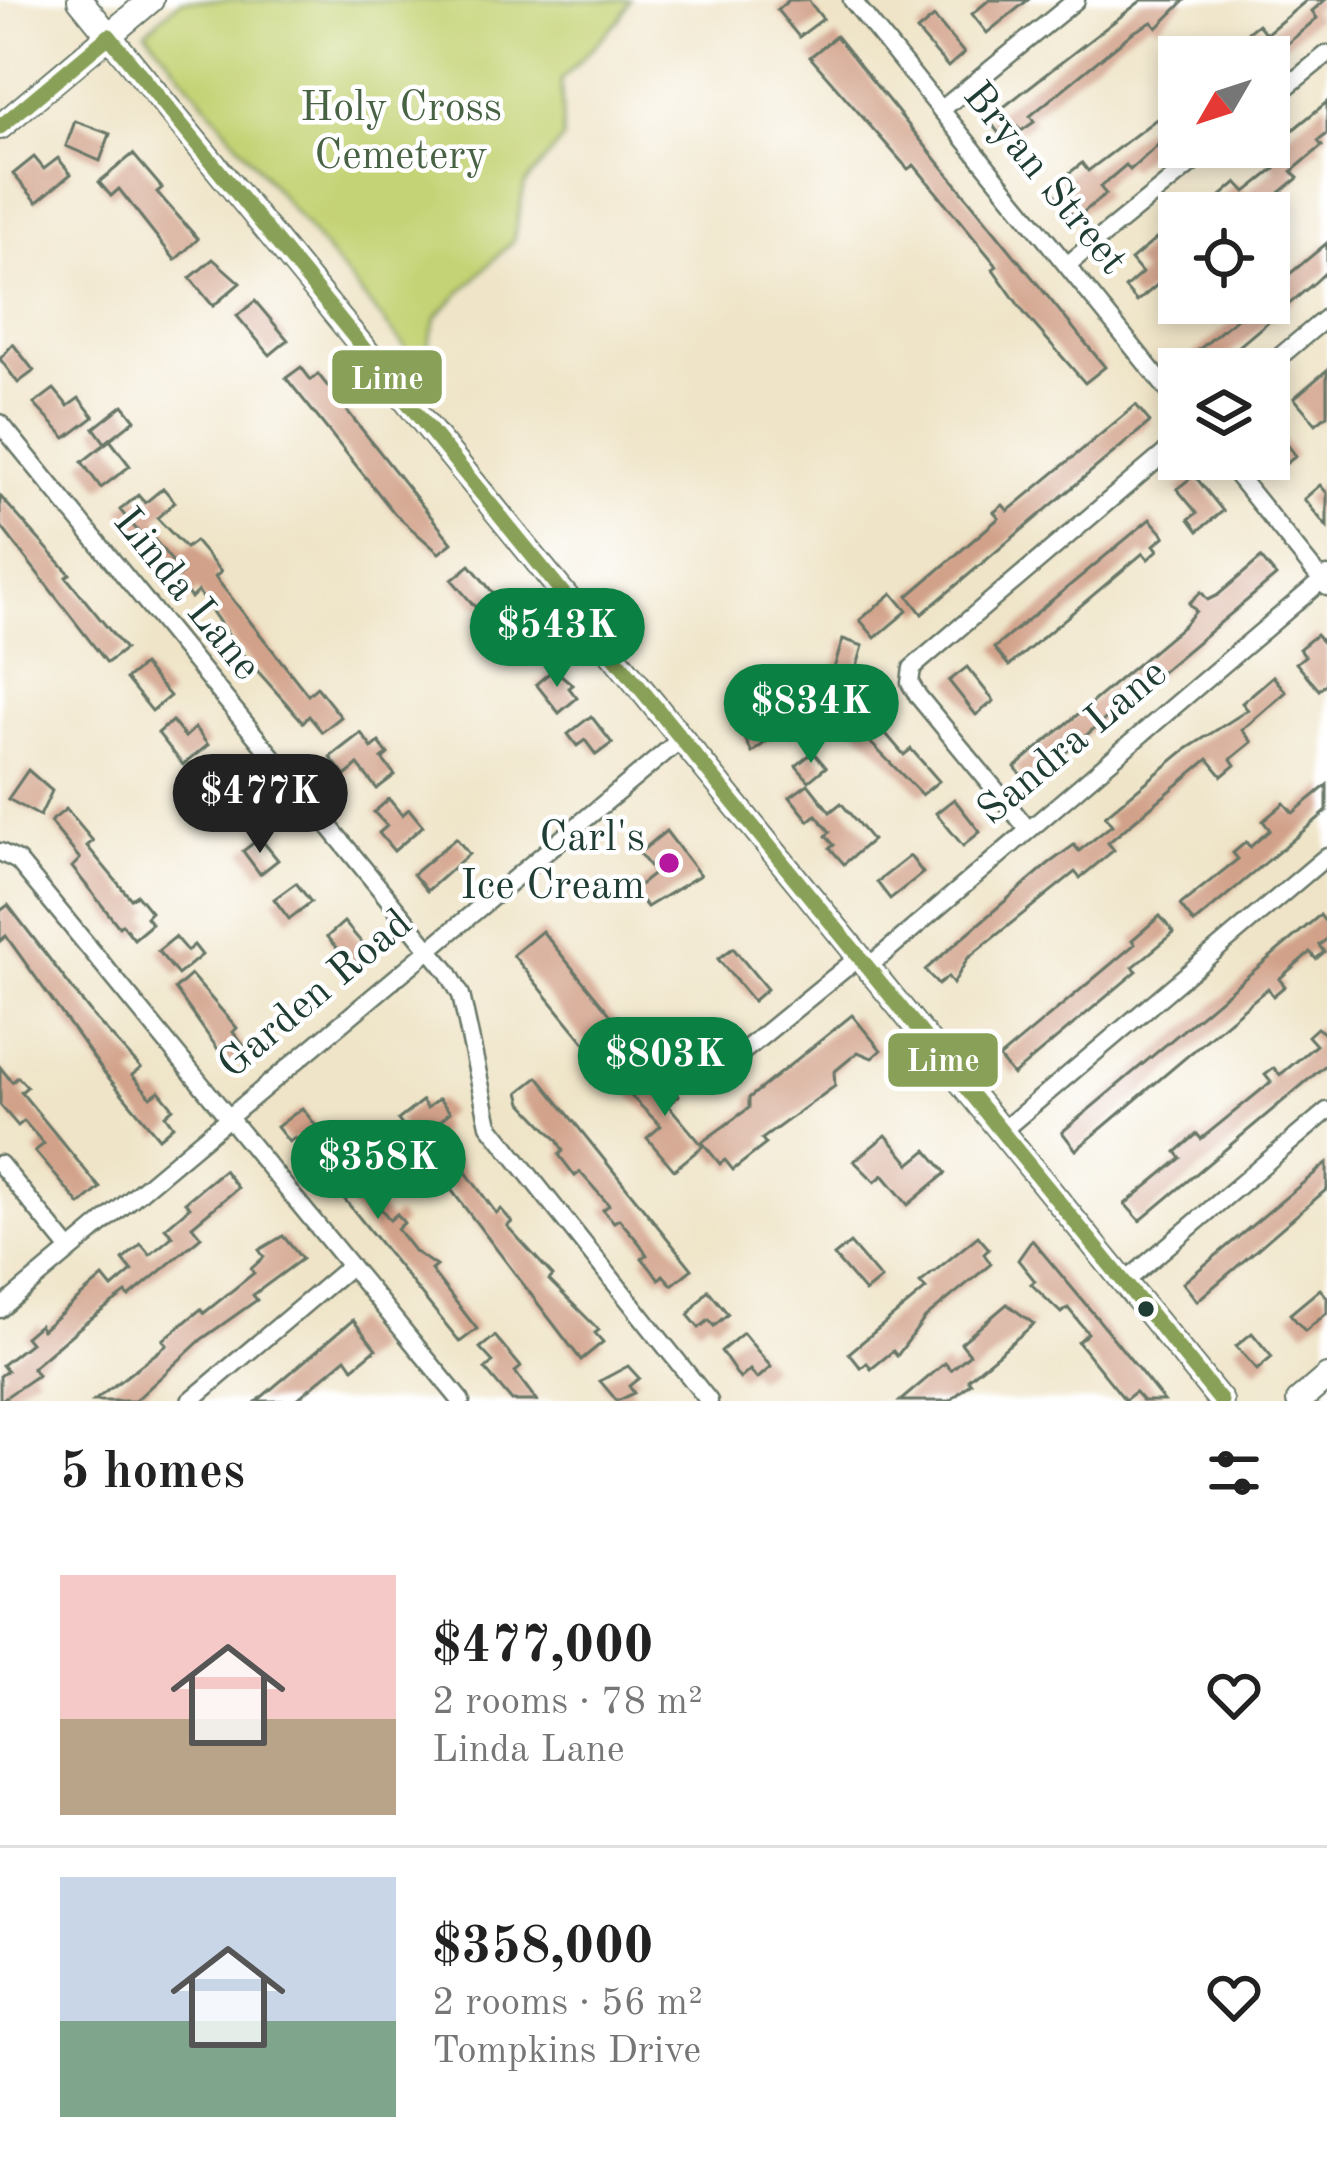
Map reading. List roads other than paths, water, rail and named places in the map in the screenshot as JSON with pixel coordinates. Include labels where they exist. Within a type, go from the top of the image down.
[{"type":"main road","points":[[80,0],[1221,1401]]},
{"type":"main road","points":[[0,128],[151,0]]},
{"type":"main road","points":[[1299,1401],[1327,1377]]},
{"type":"street","name":"Bryan Street","points":[[852,0],[1158,378]]},
{"type":"street","points":[[941,110],[1076,0]]},
{"type":"street","points":[[1290,84],[1327,54]]},
{"type":"street","points":[[1067,265],[1186,168]]},
{"type":"street","points":[[1289,348],[1327,317]]},
{"type":"street","name":"Linda Lane","points":[[0,423],[428,948],[461,994],[489,1125],[710,1401]]},
{"type":"street","points":[[1028,828],[917,696],[910,677],[925,656],[1158,459]]},
{"type":"street","points":[[1241,480],[1325,581]]},
{"type":"street","name":"Sandra Lane","points":[[710,1057],[745,1050],[864,962],[1325,581]]},
{"type":"street","name":"Garden Road","points":[[0,1309],[681,739]]},
{"type":"street","points":[[3,852],[461,1401]]},
{"type":"street","points":[[1001,1131],[1327,856]]},
{"type":"street","points":[[1125,1282],[1327,1111]]},
{"type":"street","points":[[0,1164],[70,1250]]},
{"type":"street","points":[[190,1401],[350,1266]]},
{"type":"place","name":"Carl's Ice Cream","points":[[669,863]]},
{"type":"park label","name":"Holy Cross Cemetery","points":[[401,133]]}]
